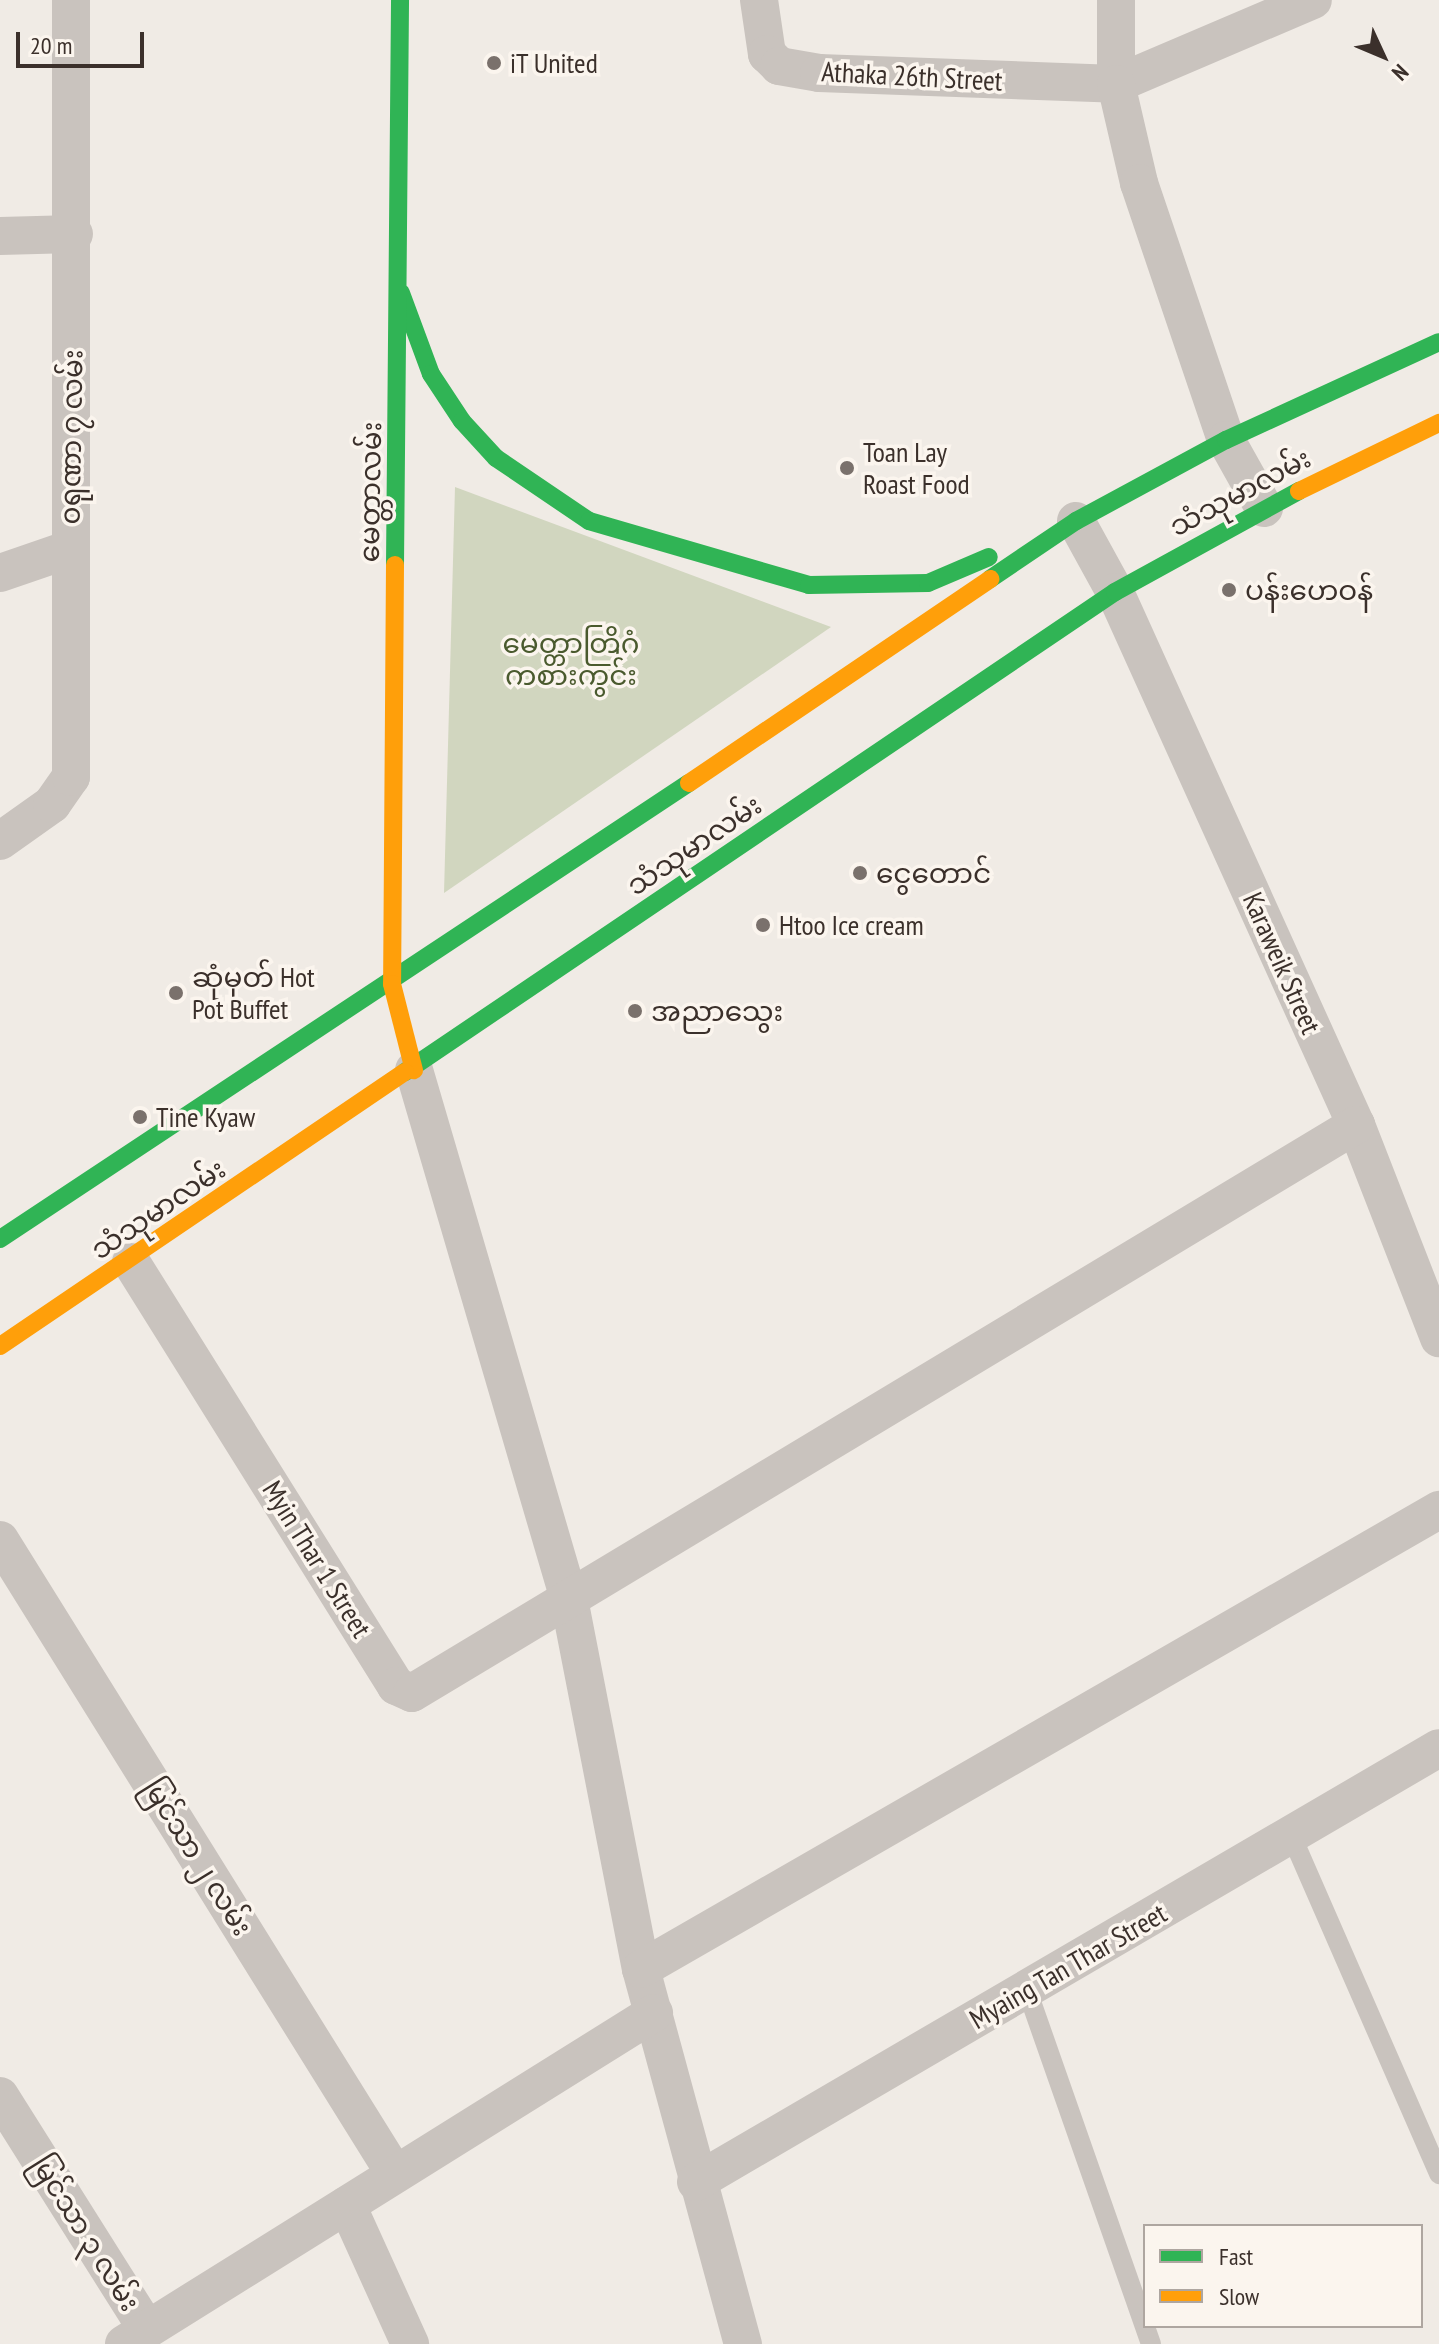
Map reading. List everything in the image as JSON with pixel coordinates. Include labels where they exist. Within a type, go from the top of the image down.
[{"type":"main road","name":"မေတ္တာလမ်း","points":[[400,0],[401,293],[392,984],[414,1070]]},
{"type":"main road","points":[[401,293],[431,374],[462,421],[496,458],[589,521],[809,585],[928,583],[1076,521]]},
{"type":"main road","name":"သံသုမာလမ်း","points":[[0,1239],[392,984],[1076,521],[1226,440],[1439,342]]},
{"type":"main road","name":"သံသုမာလမ်း","points":[[0,1346],[131,1262],[1115,592],[1264,508],[1439,423]]},
{"type":"street","name":"၀ရုဏာ ၇ လမ်း","points":[[0,841],[44,812],[71,777],[74,234],[71,0]]},
{"type":"street","name":"Athaka 26th Street","points":[[759,0],[764,45],[779,66],[819,73],[1116,84]]},
{"type":"street","points":[[1116,0],[1116,84],[1139,183],[1226,440],[1264,508]]},
{"type":"street","points":[[1116,84],[1313,0]]},
{"type":"street","points":[[0,236],[74,234]]},
{"type":"street","name":"Karaweik Street","points":[[1076,521],[1115,592],[1356,1125],[1439,1338]]},
{"type":"street","points":[[0,573],[70,549]]},
{"type":"street","points":[[414,1070],[569,1599],[641,1969],[696,2182],[743,2344]]},
{"type":"street","name":"Myin Thar 1 Street","points":[[131,1262],[399,1690],[412,1693],[1356,1125]]},
{"type":"street","points":[[641,1969],[1439,1510]]},
{"type":"street","name":"မြင်သာ ၂ လမ်း","points":[[0,1540],[395,2174]]},
{"type":"street","name":"Myaing Tan Thar Street","points":[[696,2182],[1292,1837],[1439,1748]]},
{"type":"street","points":[[136,2337],[654,2013]]},
{"type":"street","name":"မြင်သာ ၃ လမ်း","points":[[0,2096],[136,2337]]},
{"type":"street","points":[[347,2205],[410,2344]]},
{"type":"lane","points":[[1292,1837],[1439,2174]]},
{"type":"lane","points":[[1027,1990],[1143,2321]]},
{"type":"green space","name":"မေတ္တာတြိဂံ ကစားကွင်း","points":[[455,487],[831,627],[444,893]]},
{"type":"traffic: fast","points":[[395,565],[400,0]]},
{"type":"traffic: fast","points":[[401,293],[431,374],[462,421],[496,458],[589,521],[809,585],[928,583],[989,557]]},
{"type":"traffic: fast","points":[[990,579],[1076,521],[1226,440],[1439,342]]},
{"type":"traffic: fast","points":[[405,1072],[1115,592],[1299,491]]},
{"type":"traffic: fast","points":[[0,1239],[689,783]]},
{"type":"traffic: slow","points":[[1299,491],[1439,423]]},
{"type":"traffic: slow","points":[[395,565],[392,984],[414,1070]]},
{"type":"traffic: slow","points":[[689,783],[990,579]]},
{"type":"traffic: slow","points":[[0,1346],[405,1072]]},
{"type":"place","name":"iT United","points":[[494,63]]},
{"type":"place","name":"Toan Lay Roast Food","points":[[847,468]]},
{"type":"place","name":"ပန်းဟေဝန်","points":[[1229,590]]},
{"type":"place","name":"ငွေတောင်","points":[[860,873]]},
{"type":"place","name":"Htoo Ice cream","points":[[763,925]]},
{"type":"place","name":"ဆုံမှတ် Hot Pot Buffet","points":[[176,993]]},
{"type":"place","name":"အညာသွေး","points":[[635,1011]]},
{"type":"place","name":"Tine Kyaw","points":[[140,1117]]}]
